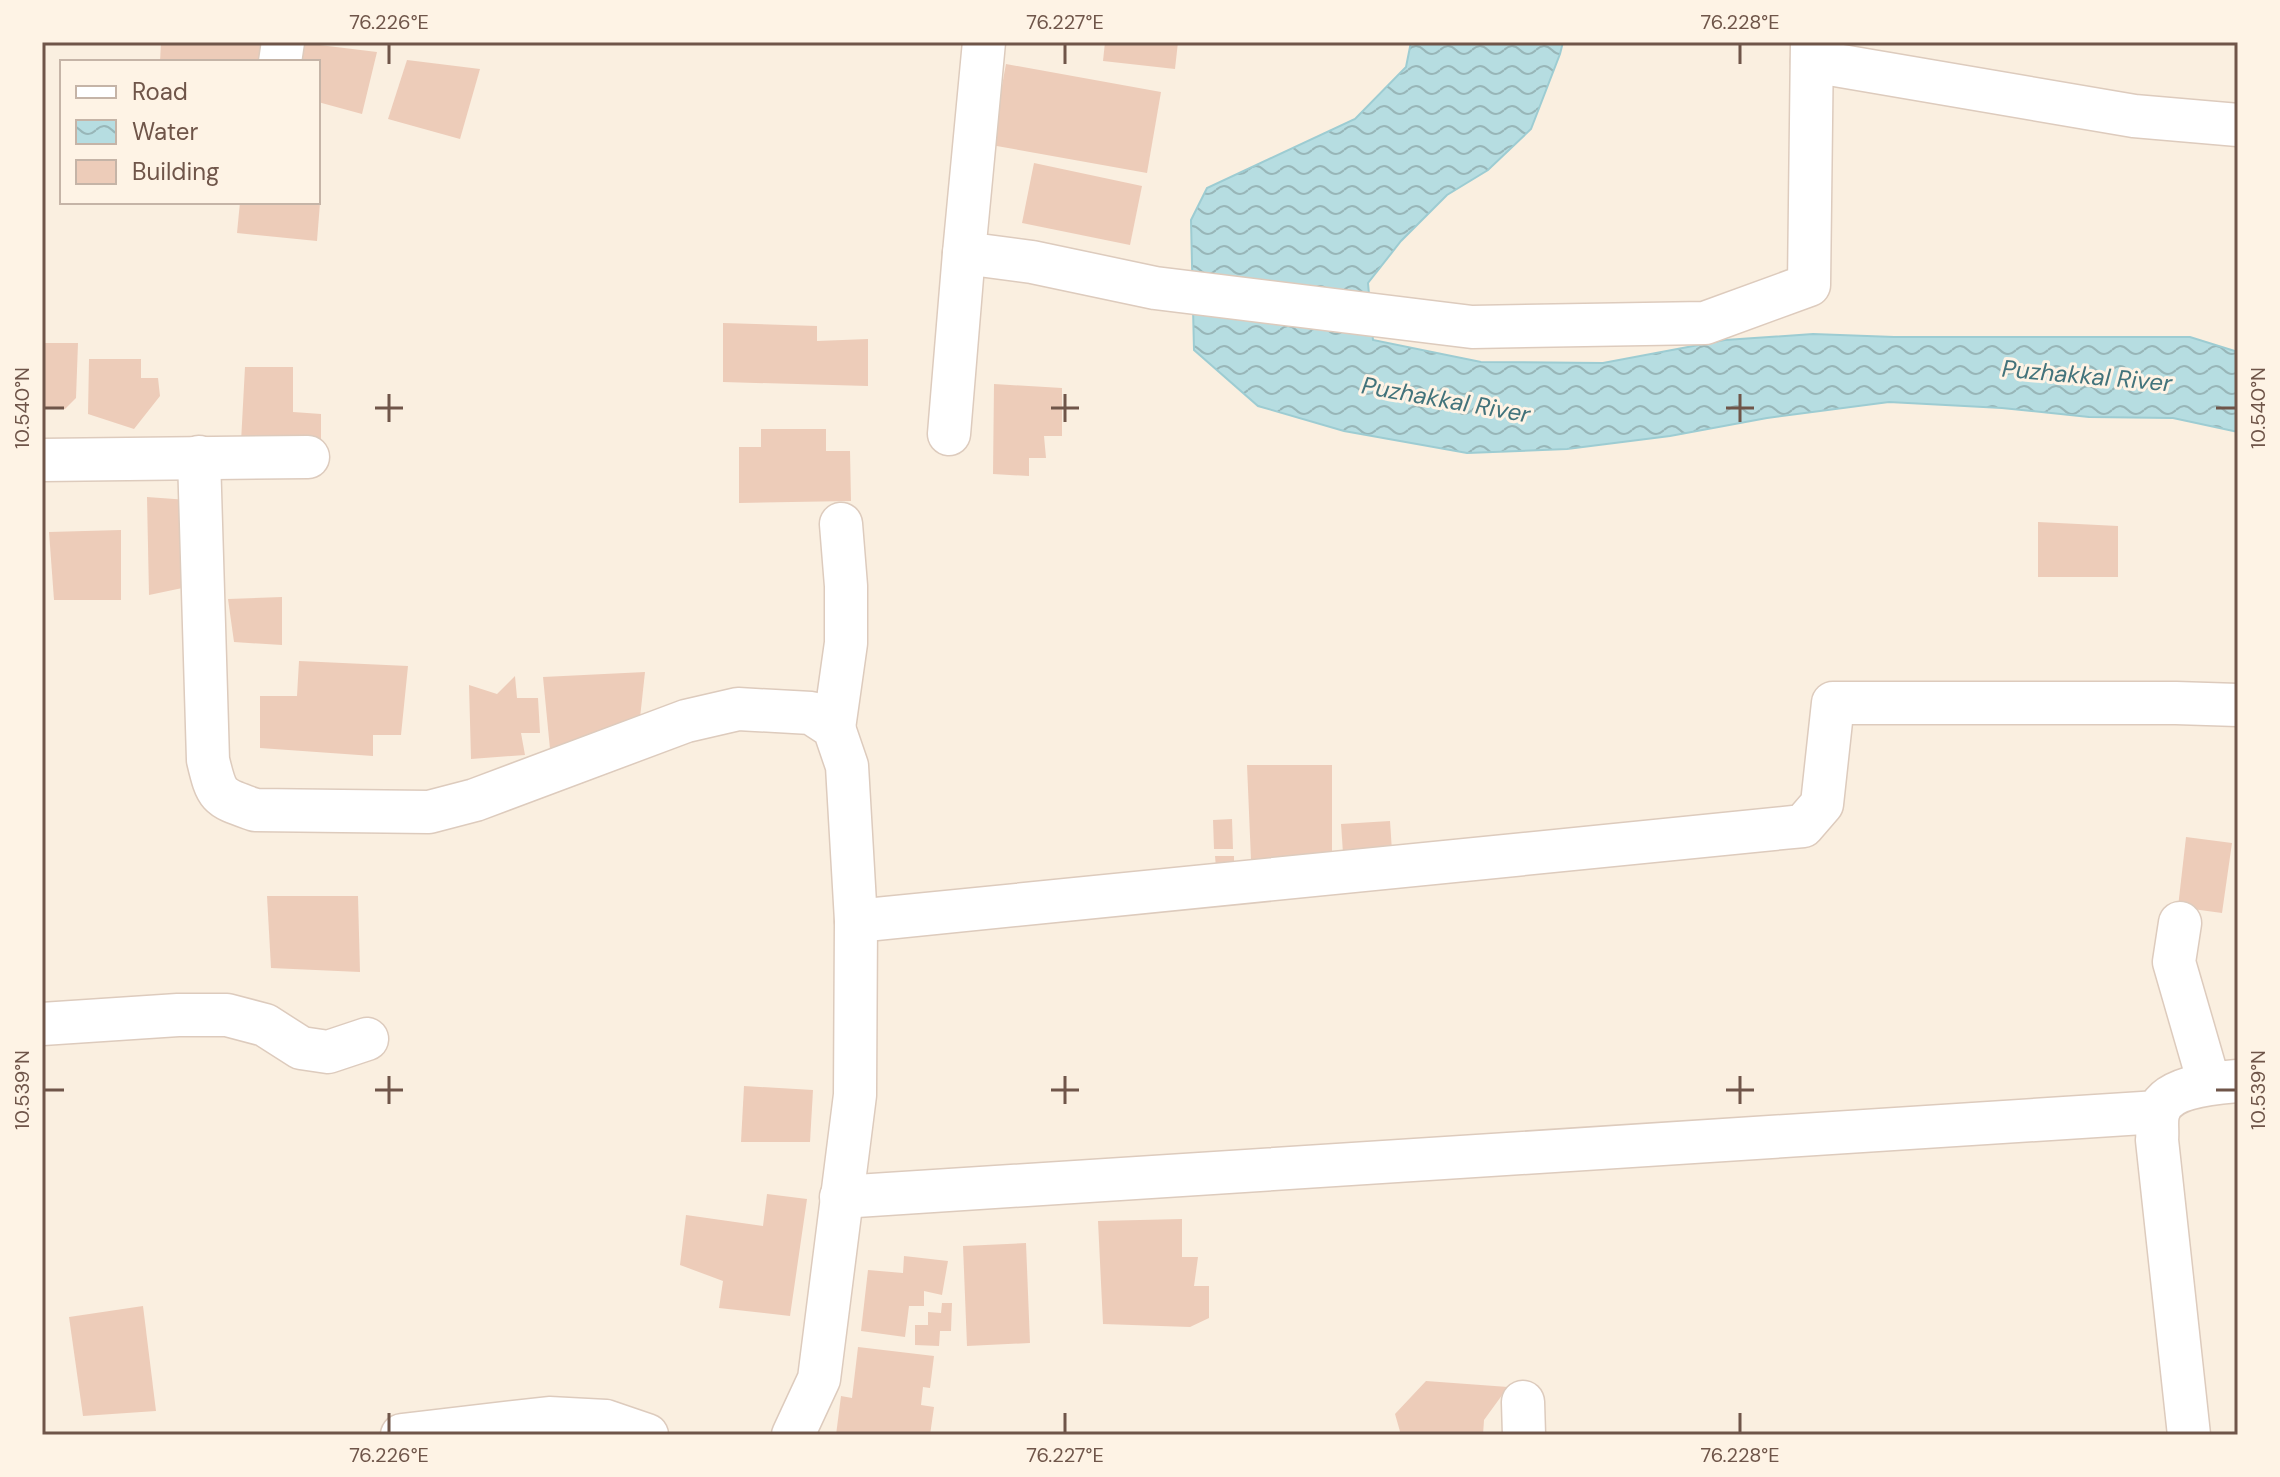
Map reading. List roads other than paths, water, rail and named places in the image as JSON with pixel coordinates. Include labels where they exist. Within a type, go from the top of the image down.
[{"type":"street","points":[[949,434],[984,42]]},
{"type":"street","points":[[964,253],[1032,262],[1155,288],[1472,327],[1705,323],[1809,285],[1812,51],[2134,116],[2238,125]]},
{"type":"street","points":[[199,457],[208,760],[215,789],[228,801],[255,810],[429,812],[475,800],[686,721],[738,709],[811,713],[834,728]]},
{"type":"street","points":[[42,460],[308,457]]},
{"type":"street","points":[[793,1435],[819,1379],[855,1095],[856,921],[847,766],[834,728],[846,643],[841,524]]},
{"type":"street","points":[[856,921],[1803,826],[1822,804],[1833,703],[2238,705]]},
{"type":"street","points":[[2180,923],[2174,962],[2224,1082],[2170,1095],[2158,1112],[2157,1140],[2189,1435]]},
{"type":"street","points":[[42,1024],[227,1015],[265,1025],[301,1048],[328,1052],[367,1039]]},
{"type":"street","points":[[841,1197],[2158,1112]]},
{"type":"street","points":[[402,1435],[549,1418],[606,1421],[647,1435]]},
{"type":"water","name":"Puzhakkal River","points":[[1411,42],[1563,42],[1531,129],[1488,170],[1447,195],[1401,241],[1368,283],[1373,340],[1481,362],[1603,363],[1725,340],[1813,334],[2190,337],[2238,352],[2238,432],[2173,418],[2089,417],[2002,408],[1889,402],[1567,449],[1467,453],[1344,431],[1258,406],[1194,350],[1191,220],[1207,188],[1355,119],[1406,67]]}]
